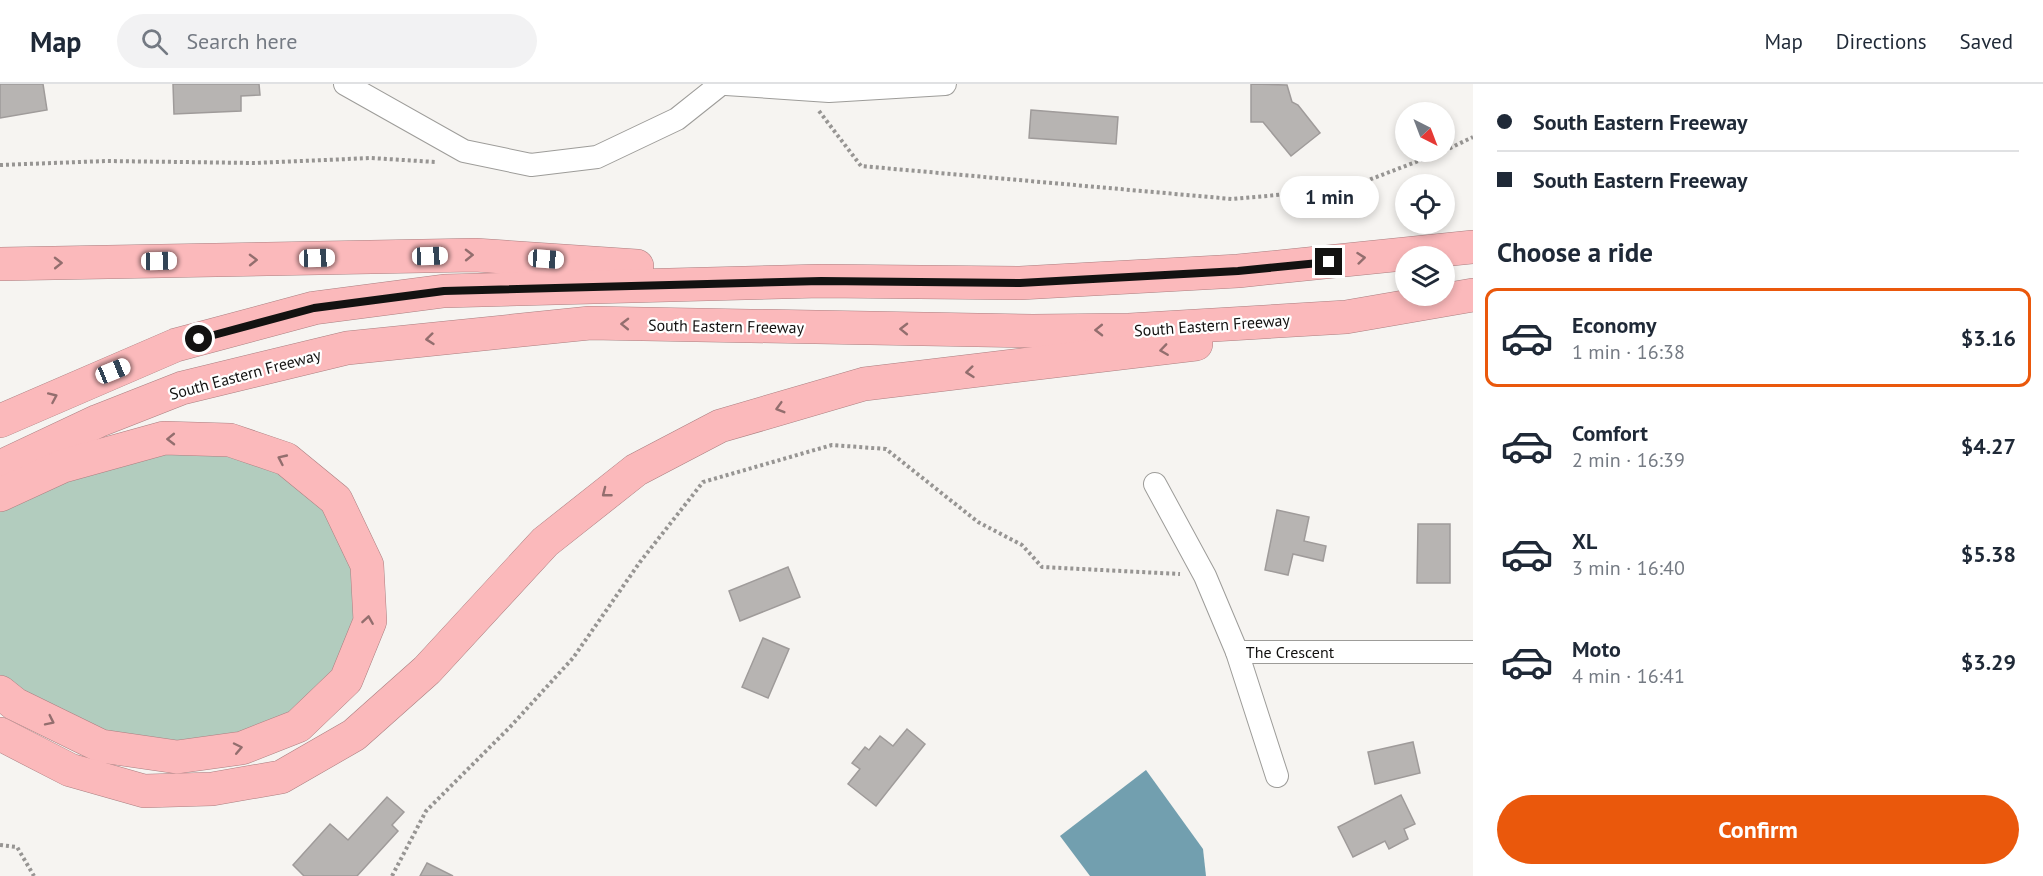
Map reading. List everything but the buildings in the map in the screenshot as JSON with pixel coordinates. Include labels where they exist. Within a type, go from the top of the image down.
[{"type":"highway","points":[[0,421],[176,345],[314,308],[444,291],[821,281],[1020,283],[1238,271],[1473,246]]},
{"type":"highway","points":[[0,264],[500,255],[821,281]]},
{"type":"highway","name":"South Eastern Freeway","points":[[0,467],[98,421],[183,388],[320,353],[359,347],[590,323],[1033,331],[1128,330],[1346,317],[1473,295]]},
{"type":"highway","points":[[0,734],[70,770],[144,791],[212,789],[281,777],[354,735],[428,670],[545,542],[572,520],[636,470],[720,426],[864,384],[1165,350],[1346,317]]},
{"type":"highway","points":[[0,495],[63,466],[164,438],[230,440],[286,459],[336,501],[367,565],[370,621],[346,680],[298,726],[242,748],[177,757],[101,746],[15,704],[0,692]]},
{"type":"street","points":[[345,84],[464,151],[531,165],[597,156],[677,119],[724,84],[829,91],[945,84]]},
{"type":"street","points":[[1155,484],[1204,576],[1237,652]]},
{"type":"street","name":"The Crescent","points":[[1277,776],[1237,652],[1473,652]]},
{"type":"path","points":[[818,110],[861,166],[1232,200],[1345,189],[1415,162]]},
{"type":"path","points":[[1455,145],[1473,137]]},
{"type":"path","points":[[0,165],[106,161],[255,163],[371,158],[438,162]]},
{"type":"path","points":[[392,876],[426,811],[511,726],[573,658],[640,562],[703,482],[832,445],[886,449],[978,522],[1022,545],[1042,567],[1204,576]]},
{"type":"path","points":[[0,845],[17,847],[34,876]]},
{"type":"green space","points":[[230,440],[336,500],[370,621],[298,726],[177,757],[0,692],[0,495],[63,466]]},
{"type":"water","points":[[1146,770],[1203,849],[1206,876],[1090,876],[1060,836]]},
{"type":"route","points":[[199,339],[314,308],[444,291],[558,286],[821,281],[1020,283],[1238,271],[1329,262]]}]
